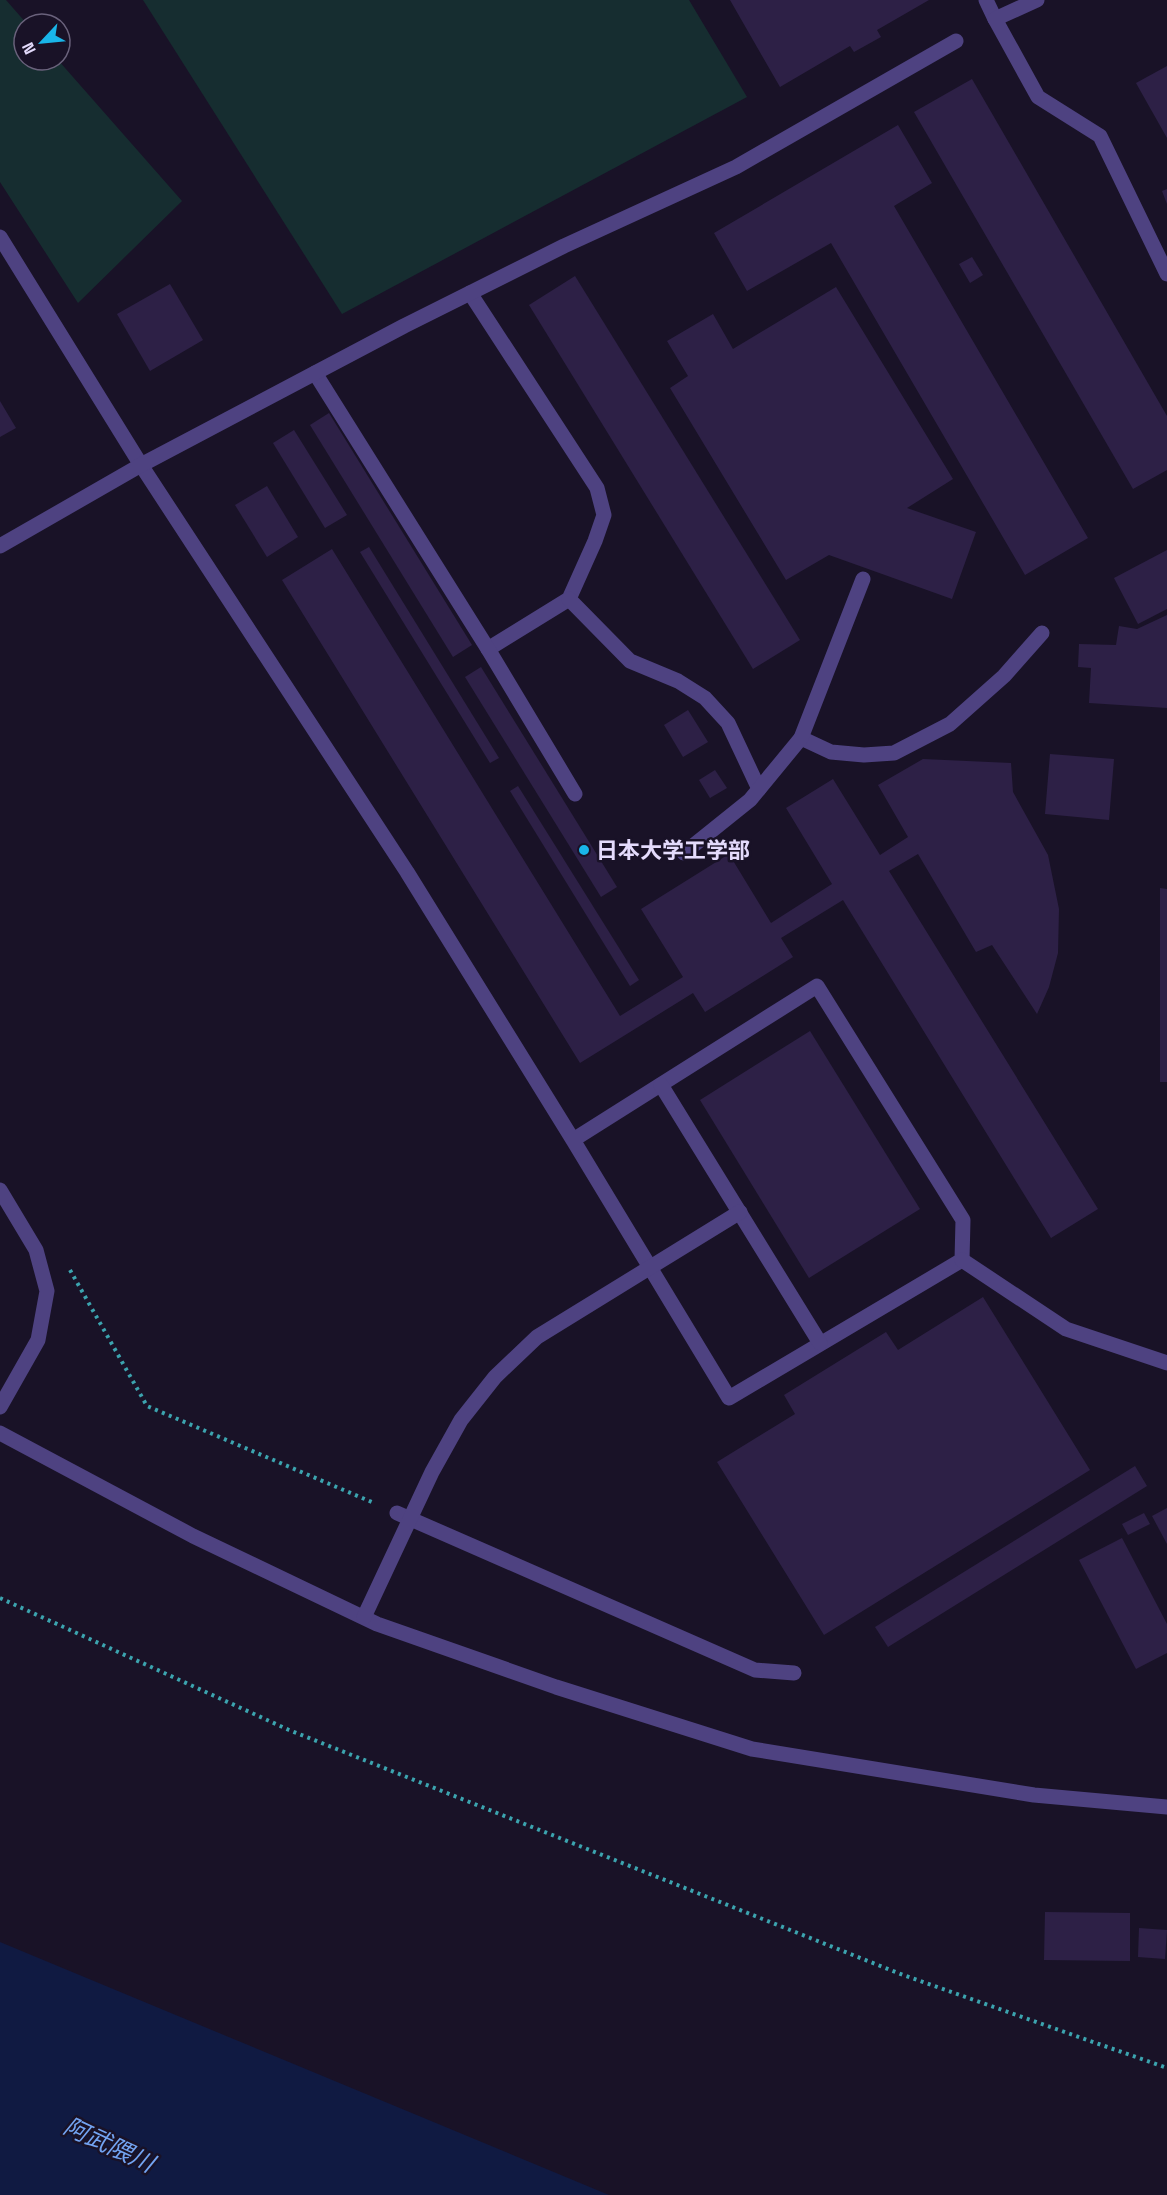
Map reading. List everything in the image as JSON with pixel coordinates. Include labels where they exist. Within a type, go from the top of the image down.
[{"type":"street","points":[[986,0],[1038,98],[1100,136],[1167,274]]},
{"type":"street","points":[[995,19],[1037,0]]},
{"type":"street","points":[[0,546],[141,465],[470,293],[564,246],[736,167],[956,41]]},
{"type":"street","points":[[0,237],[141,465],[407,872],[729,1398],[962,1260]]},
{"type":"street","points":[[470,293],[597,488],[604,515],[569,599],[488,650]]},
{"type":"street","points":[[315,373],[575,794]]},
{"type":"street","points":[[684,853],[750,800],[801,738],[863,579]]},
{"type":"street","points":[[569,599],[630,661],[678,681],[705,698],[728,723],[759,789]]},
{"type":"street","points":[[801,738],[831,752],[864,755],[894,753],[950,724],[1004,676],[1042,633]]},
{"type":"street","points":[[573,1140],[818,986],[963,1220],[962,1260]]},
{"type":"street","points":[[661,1085],[820,1343]]},
{"type":"street","points":[[0,1190],[36,1250],[46,1291],[38,1340],[0,1407]]},
{"type":"street","points":[[364,1617],[404,1515],[432,1473],[461,1420],[495,1377],[537,1337],[740,1212]]},
{"type":"street","points":[[962,1260],[1066,1329],[1167,1363]]},
{"type":"street","points":[[0,1433],[194,1536],[364,1617],[556,1687],[752,1749],[1034,1795],[1167,1807]]},
{"type":"street","points":[[404,1515],[756,1670],[794,1673]]},
{"type":"path","points":[[69,1268],[147,1406],[404,1515]]},
{"type":"path","points":[[0,1598],[289,1730],[903,1975],[1167,2068]]},
{"type":"green space","points":[[0,0],[6,0],[16,12],[12,12],[12,72],[69,72],[182,201],[78,303],[0,182]]},
{"type":"green space","points":[[143,0],[689,0],[747,97],[342,314]]},
{"type":"water","name":"阿武隈川","points":[[0,1942],[609,2195],[0,2195]]},
{"type":"building","points":[[730,0],[929,0],[877,30],[881,37],[854,52],[850,46],[780,87]]},
{"type":"building","points":[[1167,66],[1167,138],[1136,83]]},
{"type":"building","points":[[972,79],[1167,416],[1167,470],[1133,489],[914,112]]},
{"type":"building","points":[[898,125],[932,183],[894,206],[1088,538],[1025,575],[831,243],[747,291],[714,233]]},
{"type":"building","points":[[1167,189],[1167,204],[1162,191]]},
{"type":"building","points":[[972,257],[983,275],[970,283],[959,264]]},
{"type":"building","points":[[575,276],[800,640],[753,669],[529,305]]},
{"type":"building","points":[[170,284],[203,340],[150,371],[117,314]]},
{"type":"building","points":[[836,287],[953,479],[907,508],[976,532],[952,599],[829,555],[786,580],[670,388],[688,376],[667,341],[713,314],[733,349]]},
{"type":"building","points":[[0,401],[16,428],[0,437]]},
{"type":"building","points":[[329,413],[472,645],[453,657],[310,425]]},
{"type":"building","points":[[294,430],[347,515],[325,528],[273,443]]},
{"type":"building","points":[[267,486],[298,537],[267,557],[235,505]]},
{"type":"building","points":[[369,547],[499,758],[490,763],[360,552]]},
{"type":"building","points":[[332,549],[620,1016],[683,977],[641,909],[729,854],[771,923],[832,884],[786,808],[833,779],[880,855],[908,837],[878,785],[923,759],[1011,763],[1013,792],[1048,855],[1059,909],[1058,953],[1049,987],[1037,1014],[992,945],[976,952],[918,854],[889,871],[1098,1209],[1051,1238],[843,900],[781,938],[793,957],[705,1012],[693,993],[580,1063],[282,580]]},
{"type":"building","points":[[1167,550],[1167,609],[1138,624],[1114,578]]},
{"type":"building","points":[[1167,615],[1167,708],[1089,703],[1091,668],[1078,667],[1079,644],[1116,645],[1119,626],[1137,629]]},
{"type":"building","points":[[481,667],[617,887],[601,897],[465,677]]},
{"type":"building","points":[[688,710],[708,742],[683,757],[664,725]]},
{"type":"building","points":[[1050,754],[1114,759],[1109,820],[1045,814]]},
{"type":"building","points":[[715,770],[727,788],[710,798],[699,780]]},
{"type":"building","points":[[518,786],[639,980],[630,986],[510,791]]},
{"type":"building","points":[[1160,888],[1167,889],[1167,1082],[1160,1082]]},
{"type":"building","points":[[810,1031],[920,1209],[809,1278],[700,1100]]},
{"type":"building","points":[[983,1297],[1090,1470],[824,1635],[717,1462],[795,1414],[784,1395],[886,1332],[898,1350]]},
{"type":"building","points":[[1135,1466],[1147,1486],[888,1647],[875,1627]]},
{"type":"building","points":[[1167,1508],[1167,1544],[1152,1516]]},
{"type":"building","points":[[1144,1513],[1150,1524],[1128,1535],[1122,1524]]},
{"type":"building","points":[[1122,1538],[1167,1624],[1167,1653],[1136,1669],[1079,1560]]},
{"type":"building","points":[[1045,1912],[1130,1913],[1130,1961],[1044,1960]]},
{"type":"building","points":[[1139,1928],[1167,1930],[1165,1959],[1138,1957]]},
{"type":"place","name":"日本大学工学部","points":[[584,850]]}]
